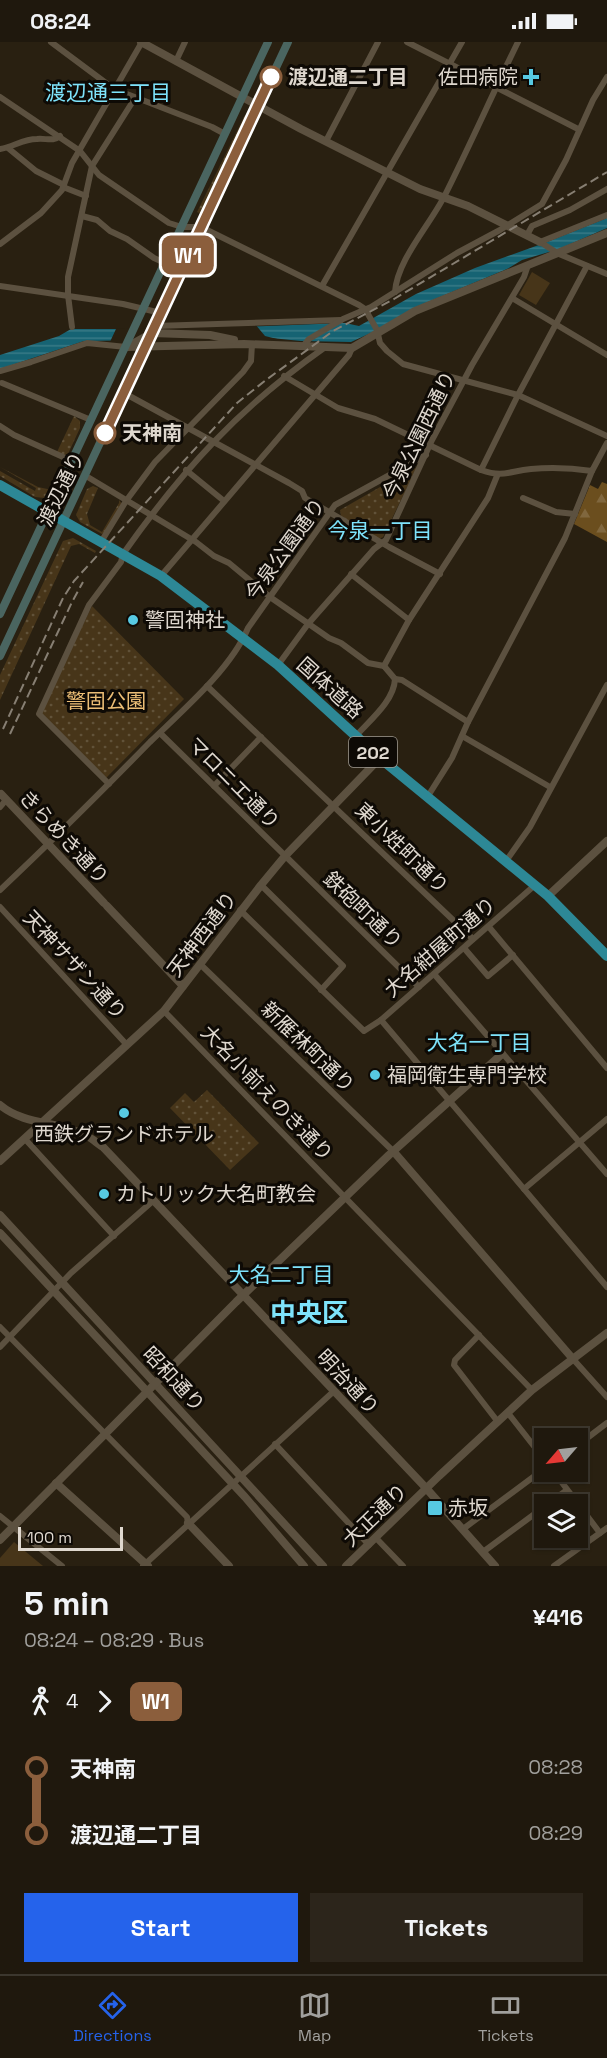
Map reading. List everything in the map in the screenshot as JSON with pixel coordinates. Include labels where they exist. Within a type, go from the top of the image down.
[{"type":"highway","name":"国体道路","points":[[0,485],[160,576],[278,665],[380,758],[548,896],[607,956]]},
{"type":"main road","name":"渡辺通り","points":[[0,614],[268,42]]},
{"type":"main road","name":"渡辺通り","points":[[0,656],[288,42]]},
{"type":"street","points":[[51,42],[61,45],[114,89],[225,134]]},
{"type":"street","points":[[0,244],[41,213],[63,186],[72,163],[141,42],[420,189],[468,206],[527,235],[556,253],[607,274]]},
{"type":"street","points":[[176,61],[185,42]]},
{"type":"street","points":[[326,141],[378,42]]},
{"type":"street","points":[[407,42],[578,129]]},
{"type":"street","points":[[322,286],[462,42]]},
{"type":"street","points":[[395,292],[396,281],[444,196],[518,42]]},
{"type":"street","points":[[305,344],[342,320],[395,292],[456,253],[542,204],[566,160],[578,129],[607,77]]},
{"type":"street","points":[[0,97],[60,136],[80,151],[99,175],[169,223],[182,227],[201,227],[365,309],[387,351],[403,364],[518,395],[607,436]]},
{"type":"street","points":[[72,327],[68,277],[92,166],[135,98]]},
{"type":"street","points":[[0,149],[8,148],[21,141],[36,138],[52,140],[60,136]]},
{"type":"street","points":[[8,148],[36,171],[86,196]]},
{"type":"street","points":[[527,235],[532,226],[570,210],[607,189]]},
{"type":"street","points":[[540,242],[607,215]]},
{"type":"street","points":[[82,216],[97,220],[110,231],[124,237],[147,254],[165,263]]},
{"type":"street","points":[[92,420],[1,386],[3,370],[87,343],[145,346],[305,344],[324,348],[352,348],[415,311],[607,233]]},
{"type":"street","name":"今泉公園西通り","points":[[278,665],[308,624],[351,574],[374,549],[383,543],[472,365],[512,298],[528,264]]},
{"type":"street","points":[[481,470],[518,395],[587,267]]},
{"type":"street","points":[[0,286],[68,295],[161,313]]},
{"type":"street","points":[[512,298],[607,355]]},
{"type":"street","points":[[128,345],[154,329],[342,320]]},
{"type":"street","points":[[154,329],[210,335],[245,343]]},
{"type":"street","points":[[101,542],[126,501],[156,462],[251,361],[245,343]]},
{"type":"street","points":[[109,784],[39,714],[89,605],[121,562],[123,554],[150,516],[186,470],[254,402],[284,376],[324,348]]},
{"type":"street","points":[[160,576],[349,355],[352,348]]},
{"type":"street","points":[[284,376],[338,408],[375,419],[497,476],[532,469],[569,468],[592,471]]},
{"type":"street","points":[[124,393],[290,483],[302,491],[304,498],[440,574]]},
{"type":"street","points":[[0,426],[14,435],[72,461]]},
{"type":"street","points":[[428,796],[452,758],[468,722],[565,538],[592,471],[607,443]]},
{"type":"street","name":"今泉公園通り","points":[[0,890],[207,686],[243,639],[248,628],[329,511],[335,505],[426,455]]},
{"type":"street","points":[[186,470],[224,501]]},
{"type":"street","points":[[86,476],[191,539],[214,556],[229,562],[270,597],[328,639],[342,643],[368,663],[384,666],[395,679],[395,687],[390,697],[356,736]]},
{"type":"street","points":[[384,666],[410,620],[488,498],[497,476]]},
{"type":"street","points":[[523,498],[556,512],[575,514]]},
{"type":"street","points":[[351,574],[410,620]]},
{"type":"street","points":[[395,679],[402,680],[468,722]]},
{"type":"street","points":[[506,861],[530,827],[607,685]]},
{"type":"street","name":"東小姓町通り","points":[[207,686],[473,939]]},
{"type":"street","name":"マロニエ通り","points":[[160,733],[285,856]]},
{"type":"street","points":[[462,736],[550,787]]},
{"type":"street","points":[[214,786],[261,737]]},
{"type":"street","name":"天神西通り","points":[[0,1161],[164,1011],[240,910],[285,856],[380,758]]},
{"type":"street","points":[[0,807],[3,797]]},
{"type":"street","name":"きらめき通り","points":[[3,797],[183,986]]},
{"type":"street","points":[[548,896],[607,840]]},
{"type":"street","name":"鉄砲町通り","points":[[285,856],[419,987]]},
{"type":"street","points":[[240,910],[321,990],[343,966],[261,885]]},
{"type":"street","name":"大名紺屋町通り","points":[[321,990],[364,1031],[381,1020],[535,885]]},
{"type":"street","name":"天神サザン通り","points":[[0,907],[127,1045]]},
{"type":"street","points":[[489,927],[607,1068]]},
{"type":"street","points":[[464,948],[488,976],[513,955]]},
{"type":"street","name":"新雁林町通り","points":[[200,964],[394,1152]]},
{"type":"street","points":[[434,974],[607,1174]]},
{"type":"street","name":"大名小前えのき通り","points":[[164,1011],[532,1390]]},
{"type":"street","points":[[381,1020],[607,1287]]},
{"type":"street","points":[[0,1540],[236,1302],[245,1296],[389,1155],[502,1054]]},
{"type":"street","name":"明治通り","points":[[0,1105],[12,1114],[87,1136],[103,1147],[426,1488],[495,1566]]},
{"type":"street","points":[[524,1189],[607,1119]]},
{"type":"street","points":[[25,1139],[114,1236]]},
{"type":"street","points":[[394,1152],[607,1397]]},
{"type":"street","points":[[0,1347],[62,1282],[154,1200]]},
{"type":"street","name":"昭和通り","points":[[0,1215],[323,1566]]},
{"type":"street","name":"昭和通り","points":[[0,1233],[232,1483],[304,1566]]},
{"type":"street","points":[[0,1327],[187,1517],[188,1523],[229,1566]]},
{"type":"street","name":"大正通り","points":[[346,1566],[532,1390],[607,1333]]},
{"type":"street","points":[[479,1335],[455,1360],[454,1365],[498,1422]]},
{"type":"street","points":[[56,1483],[145,1565],[334,1391]]},
{"type":"street","points":[[508,1413],[534,1447]]},
{"type":"street","points":[[588,1437],[607,1423]]},
{"type":"street","points":[[275,1444],[369,1545]]},
{"type":"street","points":[[463,1529],[534,1476]]},
{"type":"street","points":[[561,1482],[600,1533]]},
{"type":"street","points":[[562,1494],[567,1490]]},
{"type":"street","points":[[483,1552],[534,1515]]},
{"type":"street","points":[[0,1516],[62,1566]]},
{"type":"street","points":[[554,1566],[607,1528]]},
{"type":"street","points":[[376,1538],[403,1566]]},
{"type":"green space","points":[[246,116],[201,214],[197,212]]},
{"type":"green space","points":[[532,272],[550,283],[536,305],[519,295]]},
{"type":"green space","points":[[74,416],[80,421],[80,428],[68,454],[64,455],[57,452]]},
{"type":"green space","points":[[0,467],[38,487],[52,490],[45,498],[35,497],[0,476],[0,471],[35,491],[36,488]]},
{"type":"green space","points":[[415,467],[383,537],[379,539],[341,516],[340,510]]},
{"type":"green space","points":[[602,482],[607,484],[607,542],[574,524],[590,485],[598,489]]},
{"type":"green space","points":[[93,486],[98,488],[87,514],[90,525],[102,532],[119,500],[122,504],[106,532],[102,534],[80,522],[76,515],[87,489]]},
{"type":"green space","points":[[73,538],[96,551],[95,553],[79,544],[71,546],[0,700],[0,675],[63,541]]},
{"type":"green space","name":"警固公園","points":[[92,606],[184,699],[106,778],[40,713]]},
{"type":"green space","points":[[207,1090],[259,1143],[230,1170],[170,1108],[185,1093],[194,1102]]},
{"type":"green space","points":[[14,1542],[43,1566],[0,1566],[0,1558]]},
{"type":"water","points":[[607,218],[607,228],[559,249],[522,260],[507,269],[416,307],[351,342],[271,338],[84,341],[0,369],[0,355],[59,336],[71,329],[186,329],[345,323],[359,326],[416,294],[475,268]]},
{"type":"pier","points":[[255,324],[265,336],[285,341],[109,344],[116,329]]},
{"type":"railway","points":[[3,729],[63,598],[74,581],[237,403],[333,331],[394,299],[607,172]]},
{"type":"railway","points":[[10,734],[83,582]]},
{"type":"bus line","name":"W1","points":[[105,433],[271,77]]},
{"type":"place","name":"渡辺通二丁目","points":[[271,77]]},
{"type":"place","name":"佐田病院","points":[[531,77]]},
{"type":"place","name":"天神南","points":[[105,433]]},
{"type":"place","name":"警固神社","points":[[133,620]]},
{"type":"place","name":"福岡衛生専門学校","points":[[375,1075]]},
{"type":"place","name":"西鉄グランドホテル","points":[[124,1113]]},
{"type":"place","name":"カトリック大名町教会","points":[[104,1194]]},
{"type":"place","name":"赤坂","points":[[435,1508]]},
{"type":"district","name":"渡辺通三丁目","points":[[108,92]]},
{"type":"district","name":"今泉一丁目","points":[[380,530]]},
{"type":"district","name":"大名一丁目","points":[[479,1042]]},
{"type":"district","name":"大名二丁目","points":[[281,1274]]},
{"type":"district","name":"中央区","points":[[309,1313]]}]
